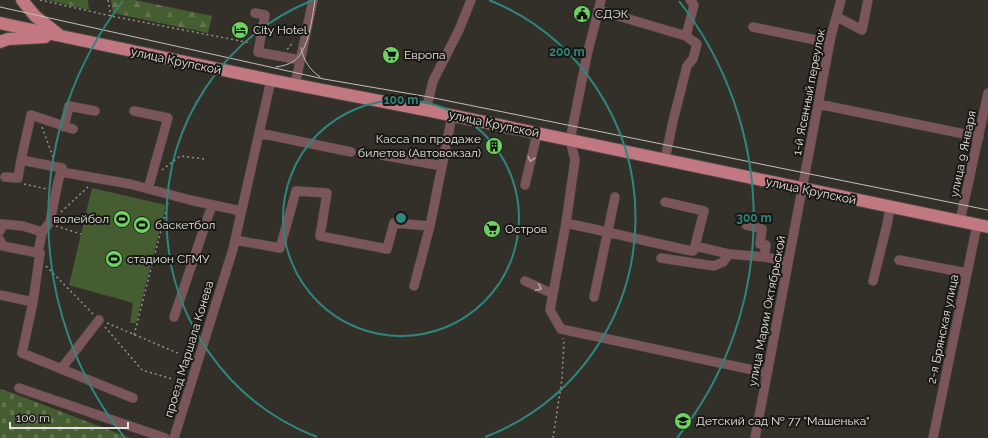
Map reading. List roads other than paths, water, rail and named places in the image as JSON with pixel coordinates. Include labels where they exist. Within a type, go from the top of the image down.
[{"type":"main road","points":[[22,0],[35,16],[61,36]]},
{"type":"main road","name":"улица Крупской","points":[[0,22],[295,85],[426,110],[983,226]]},
{"type":"main road","points":[[0,42],[8,39],[61,36]]},
{"type":"street","points":[[295,85],[313,0]]},
{"type":"street","points":[[426,110],[433,81],[459,30],[471,0]]},
{"type":"street","points":[[601,0],[587,55],[570,140],[575,160],[566,223],[550,310],[561,329],[767,373]]},
{"type":"street","points":[[686,36],[694,5],[690,0]]},
{"type":"street","name":"1-й Ясенный переулок","points":[[802,189],[830,43],[841,0]]},
{"type":"street","points":[[836,17],[862,30],[868,0]]},
{"type":"street","points":[[598,10],[686,36],[697,44],[693,59],[687,66],[665,159]]},
{"type":"street","points":[[255,13],[265,15],[258,52],[300,60]]},
{"type":"street","points":[[753,28],[830,43]]},
{"type":"street","name":"проезд Маршала Конева","points":[[174,438],[235,240],[271,80]]},
{"type":"street","name":"улица 9 Января","points":[[960,221],[988,93]]},
{"type":"street","points":[[818,104],[979,137]]},
{"type":"street","points":[[6,177],[18,178],[31,115],[69,128],[69,106],[95,111]]},
{"type":"street","points":[[134,111],[168,118],[148,189]]},
{"type":"street","points":[[414,286],[430,226],[452,116]]},
{"type":"street","points":[[259,133],[351,152]]},
{"type":"street","points":[[525,185],[538,134]]},
{"type":"street","points":[[382,155],[442,166]]},
{"type":"street","points":[[21,160],[59,170],[130,184],[170,195],[241,211]]},
{"type":"street","points":[[59,170],[50,222],[42,232],[33,302],[22,353],[133,398]]},
{"type":"street","name":"улица Марии Октябрьской","points":[[755,438],[802,189]]},
{"type":"street","points":[[235,240],[280,248],[296,191],[327,193],[320,236],[387,249],[394,223],[430,226]]},
{"type":"street","points":[[594,297],[614,198]]},
{"type":"street","points":[[566,223],[693,251],[704,211],[665,202]]},
{"type":"street","points":[[174,318],[212,205]]},
{"type":"street","points":[[873,281],[890,207]]},
{"type":"street","points":[[0,231],[2,224],[23,226],[42,232]]},
{"type":"street","points":[[746,225],[762,228],[760,244],[766,246],[764,257]]},
{"type":"street","name":"2-я Брянская улица","points":[[933,438],[967,273],[983,226]]},
{"type":"street","points":[[0,240],[3,246],[39,256]]},
{"type":"street","points":[[695,246],[729,254],[788,261]]},
{"type":"street","points":[[661,258],[714,266],[723,262],[729,254]]},
{"type":"street","points":[[899,260],[967,273]]},
{"type":"street","points":[[525,281],[553,294]]},
{"type":"street","points":[[0,295],[33,302]]},
{"type":"street","points":[[61,369],[99,320]]},
{"type":"street","points":[[19,388],[165,438]]},
{"type":"tram line","points":[[276,67],[294,61],[299,56],[309,33],[315,0]]},
{"type":"tram line","points":[[0,7],[324,79],[429,97],[988,210]]},
{"type":"tram line","points":[[301,48],[308,64],[320,77]]},
{"type":"place","name":"СДЭК","points":[[582,14]]},
{"type":"place","name":"City Hotel","points":[[240,30]]},
{"type":"place","name":"Европа","points":[[391,55]]},
{"type":"place","name":"Касса по продаже билетов (Автовокзал)","points":[[494,146]]},
{"type":"place","name":"волейбол","points":[[122,219]]},
{"type":"place","name":"баскетбол","points":[[142,225]]},
{"type":"place","name":"Остров","points":[[492,229]]},
{"type":"place","name":"стадион СГМУ","points":[[114,259]]},
{"type":"place","name":"Детский сад № 77 \"Машенька\"","points":[[683,421]]}]
